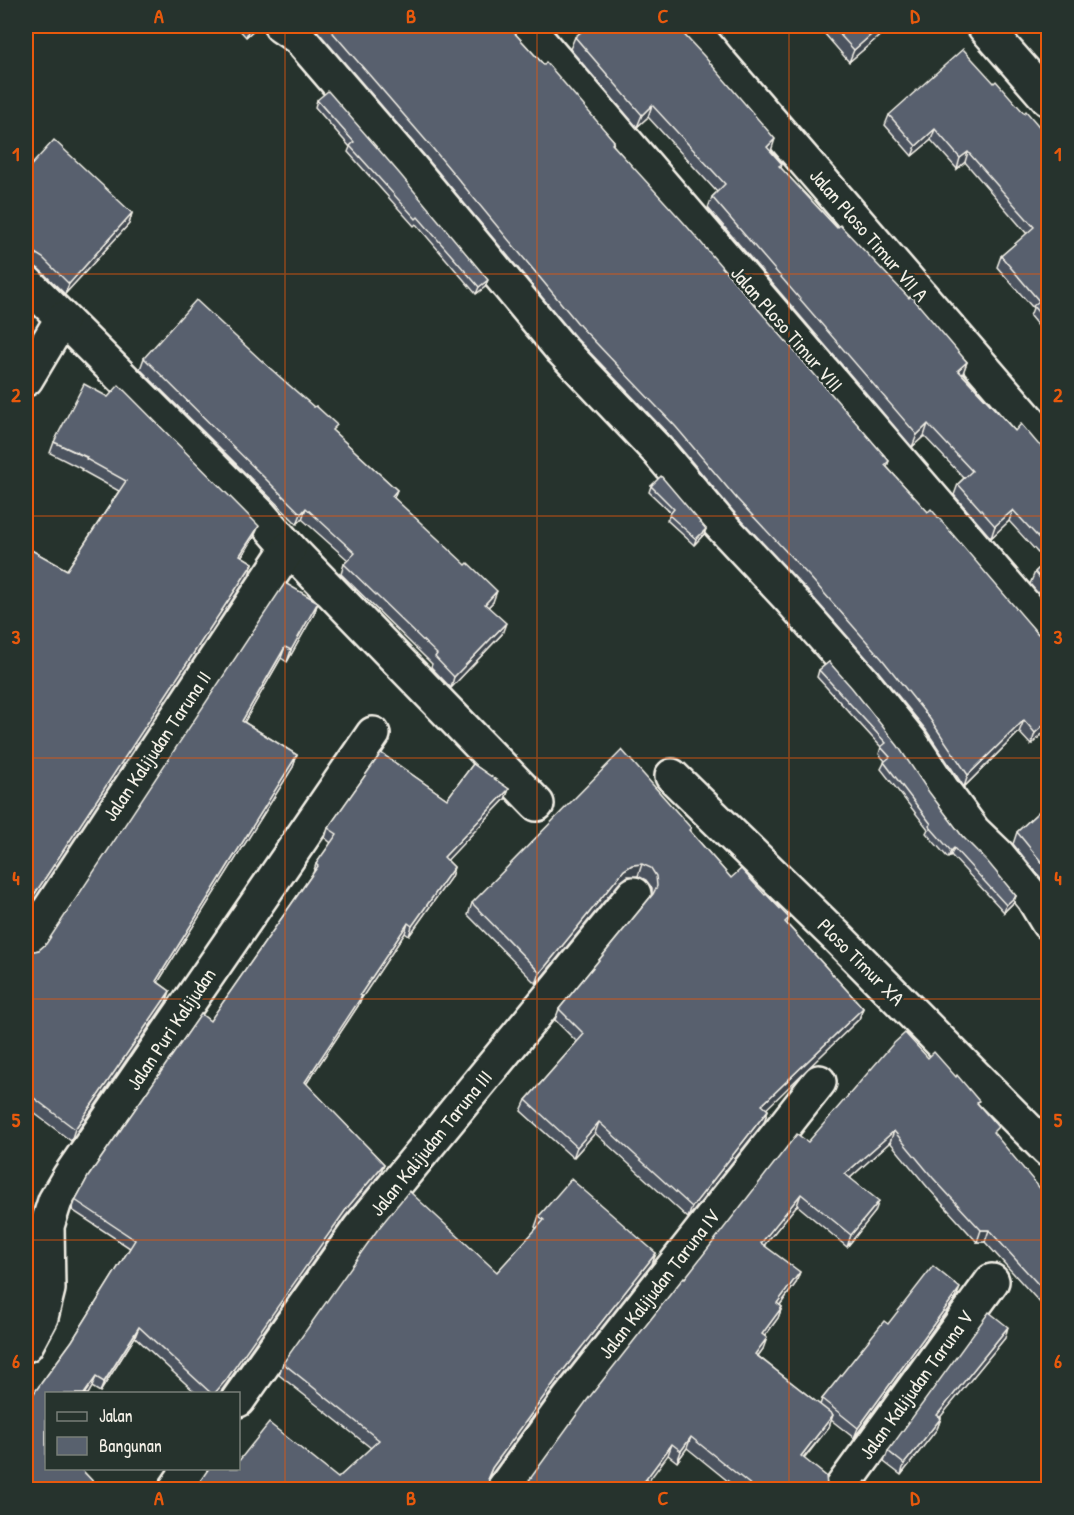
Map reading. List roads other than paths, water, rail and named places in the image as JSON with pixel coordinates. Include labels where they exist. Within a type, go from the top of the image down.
[{"type":"street","points":[[280,26],[299,38],[411,168],[562,350],[658,451],[719,523],[864,683],[911,742],[974,832],[998,855],[1033,898],[1048,923]]},
{"type":"street","name":"Jalan Ploso Timur VIII","points":[[526,26],[1048,633]]},
{"type":"street","name":"Jalan Ploso Timur VII A","points":[[690,26],[1048,443]]},
{"type":"street","points":[[984,26],[1048,99]]},
{"type":"street","points":[[26,282],[261,516],[289,548],[537,804]]},
{"type":"street","points":[[26,379],[62,319]]},
{"type":"street","name":"Jalan Kalijudan Taruna II","points":[[26,945],[289,548]]},
{"type":"street","name":"Jalan Puri Kalijudan","points":[[26,1345],[41,1317],[48,1289],[47,1226],[55,1201],[69,1177],[373,734]]},
{"type":"street","name":"Ploso Timur XA","points":[[672,776],[837,937],[1048,1150]]},
{"type":"street","name":"Jalan Kalijudan Taruna III","points":[[240,1397],[359,1230],[634,894]]},
{"type":"street","name":"Jalan Kalijudan Taruna IV","points":[[503,1490],[569,1399],[819,1082]]},
{"type":"street","name":"Jalan Kalijudan Taruna V","points":[[840,1490],[992,1281]]},
{"type":"street","points":[[175,1490],[189,1470]]}]
